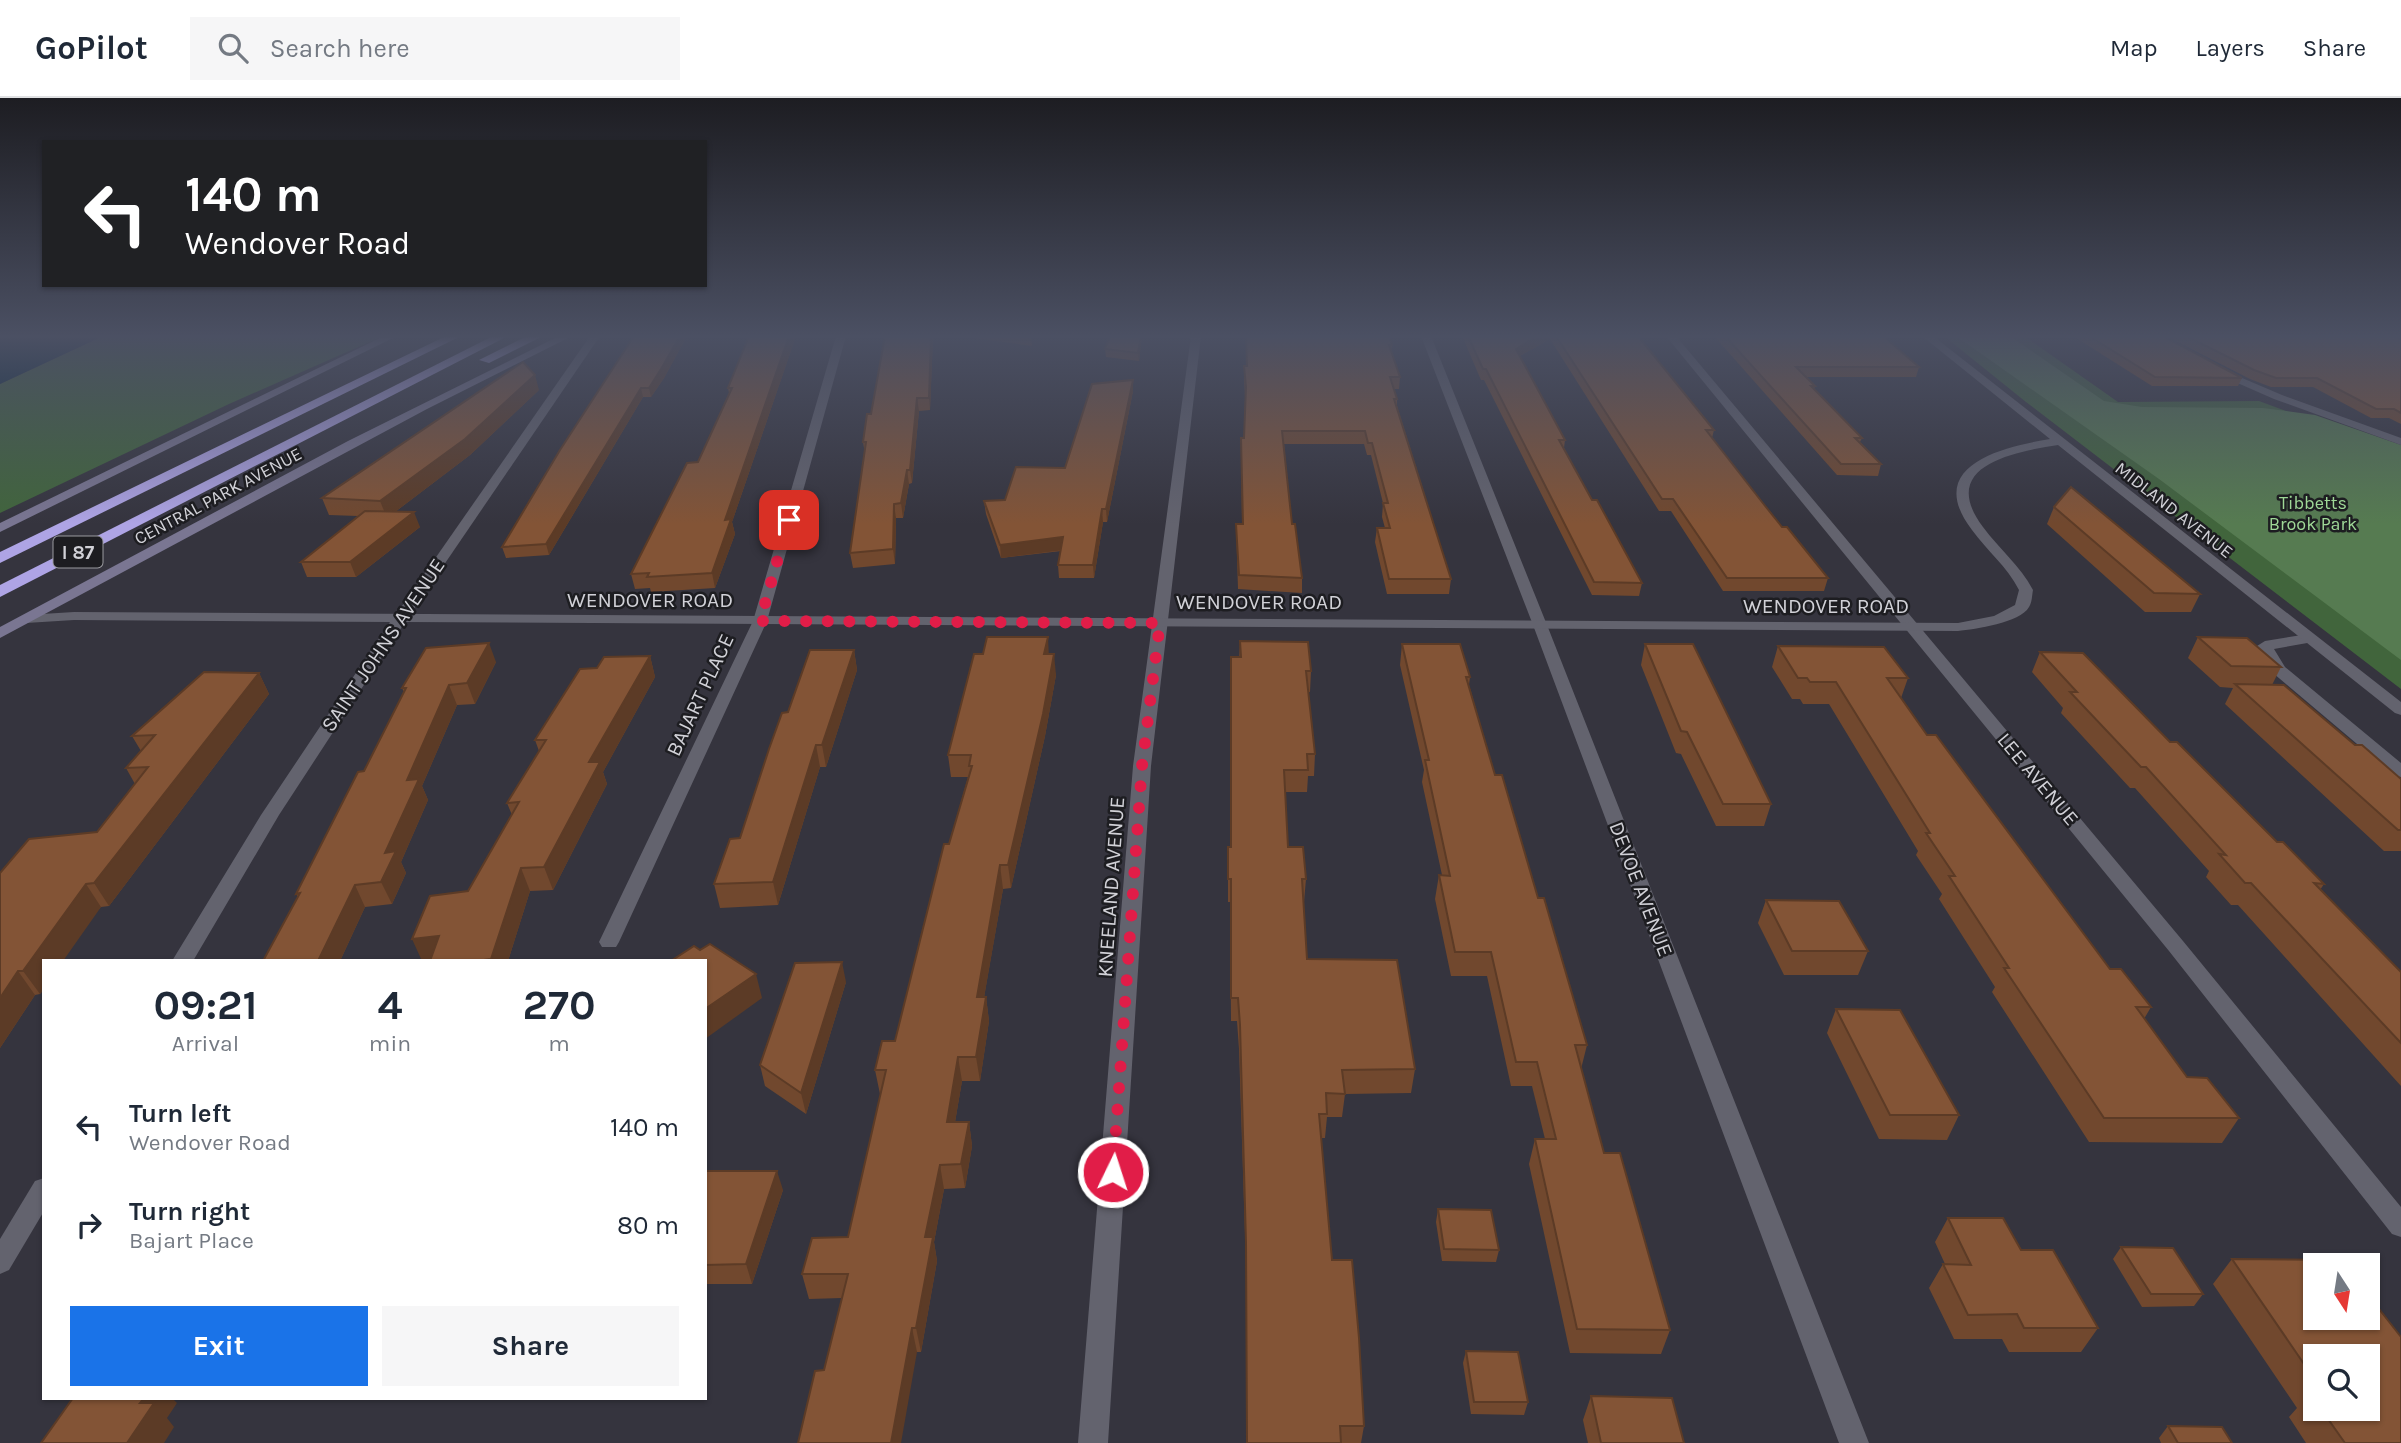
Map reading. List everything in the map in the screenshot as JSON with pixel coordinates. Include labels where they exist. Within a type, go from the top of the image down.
[{"type":"highway","points":[[83,518],[302,399]]},
{"type":"highway","name":"I 87","points":[[0,558],[327,399]]},
{"type":"highway","name":"I 87","points":[[0,592],[379,399]]},
{"type":"highway","points":[[156,513],[402,399]]},
{"type":"main road","points":[[0,528],[264,399]]},
{"type":"main road","name":"CENTRAL PARK AVENUE","points":[[0,633],[440,399]]},
{"type":"street","name":"SAINT JOHNS AVENUE","points":[[183,959],[270,815],[400,619],[552,399]]},
{"type":"street","name":"BAJART PLACE","points":[[609,942],[760,621],[823,399]]},
{"type":"street","name":"KNEELAND AVENUE","points":[[1093,1443],[1142,766],[1188,399]]},
{"type":"street","name":"DEVOE AVENUE","points":[[1451,399],[1854,1443]]},
{"type":"street","name":"LEE AVENUE","points":[[1723,399],[2176,946],[2401,1226]]},
{"type":"street","name":"MIDLAND AVENUE","points":[[2006,399],[2401,710]]},
{"type":"street","points":[[2283,399],[2401,442]]},
{"type":"street","name":"WENDOVER ROAD","points":[[26,619],[75,616],[1912,627],[1976,625],[2003,619],[2022,607],[2026,590],[2022,580],[1969,516],[1963,490],[1972,471],[1988,458],[2012,448],[2059,441]]},
{"type":"street","points":[[2308,639],[2264,646],[2279,670],[2401,772]]},
{"type":"street","points":[[0,1262],[42,1191]]},
{"type":"green space","points":[[0,399],[241,399],[229,404],[0,513]]},
{"type":"green space","name":"Tibbetts Brook Park","points":[[2022,399],[2113,399],[2118,402],[2259,401],[2401,454],[2401,689]]},
{"type":"green space","name":"Tibbetts Brook Park","points":[[2045,399],[2101,399],[2142,407],[2263,408],[2315,415],[2401,445],[2401,660],[2159,479]]},
{"type":"building","points":[[469,399],[509,399],[465,439],[380,501],[322,498]]},
{"type":"building","points":[[593,399],[634,399],[546,544],[502,547]]},
{"type":"building","points":[[727,399],[767,399],[725,520],[731,519],[712,573],[647,577],[649,573],[631,574],[687,463],[698,462]]},
{"type":"building","points":[[874,399],[917,399],[910,470],[907,470],[901,503],[894,504],[893,549],[850,553],[866,442],[863,442],[867,414],[871,414]]},
{"type":"building","points":[[1087,399],[1129,399],[1106,509],[1102,509],[1093,565],[1058,565],[1063,537],[1000,545],[984,501],[1005,500],[1016,467],[1065,468]]},
{"type":"building","points":[[1246,399],[1397,399],[1394,399],[1451,579],[1389,579],[1377,528],[1390,528],[1383,503],[1388,503],[1372,443],[1368,443],[1365,431],[1282,431],[1292,524],[1295,524],[1302,578],[1239,575],[1236,524],[1243,524],[1241,438],[1244,438]]},
{"type":"building","points":[[1501,399],[1543,399],[1565,440],[1559,440],[1592,500],[1597,500],[1642,583],[1594,582]]},
{"type":"building","points":[[1597,399],[1689,399],[1714,430],[1706,430],[1782,527],[1787,527],[1828,578],[1727,578],[1673,499],[1662,499]]},
{"type":"building","points":[[1782,399],[1824,399],[1862,438],[1855,438],[1881,464],[1841,464]]},
{"type":"building","points":[[2357,399],[2401,399],[2401,413],[2394,409],[2376,409]]},
{"type":"building","points":[[2071,487],[2200,594],[2154,593],[2054,507]]},
{"type":"building","points":[[365,511],[414,512],[350,562],[301,562]]},
{"type":"building","points":[[987,637],[1048,637],[1044,654],[1054,654],[1008,865],[1000,865],[977,997],[986,997],[976,1057],[958,1057],[947,1122],[969,1122],[961,1164],[940,1165],[925,1237],[933,1237],[916,1328],[912,1328],[891,1443],[798,1443],[815,1371],[824,1370],[848,1274],[802,1274],[812,1238],[848,1237],[886,1070],[875,1070],[882,1041],[895,1041],[944,844],[949,844],[972,766],[969,766],[971,755],[948,755],[974,654],[983,654]]},
{"type":"building","points":[[2198,637],[2247,638],[2281,667],[2231,666]]},
{"type":"building","points":[[1240,641],[1308,642],[1311,671],[1306,671],[1315,754],[1307,754],[1308,770],[1284,770],[1288,847],[1303,847],[1306,879],[1302,879],[1307,959],[1397,960],[1415,1069],[1342,1070],[1345,1094],[1326,1093],[1327,1114],[1319,1114],[1332,1260],[1352,1260],[1359,1338],[1364,1426],[1340,1426],[1341,1443],[1247,1443],[1246,1243],[1240,1025],[1238,998],[1231,998],[1231,879],[1228,879],[1228,847],[1231,847],[1231,657],[1241,657]]},
{"type":"building","points":[[489,643],[467,683],[449,685],[407,780],[419,779],[385,853],[396,851],[381,882],[355,885],[319,959],[264,959],[300,893],[296,894],[358,772],[364,771],[406,688],[402,688],[426,648]]},
{"type":"building","points":[[1402,644],[1460,644],[1470,677],[1466,677],[1495,775],[1502,775],[1538,898],[1544,898],[1587,1045],[1575,1045],[1604,1153],[1620,1153],[1670,1330],[1577,1329],[1535,1139],[1556,1139],[1537,1062],[1516,1062],[1491,952],[1455,952],[1439,875],[1450,876],[1425,760],[1429,760]]},
{"type":"building","points":[[1645,644],[1693,644],[1771,804],[1723,804],[1687,732],[1681,731]]},
{"type":"building","points":[[1778,646],[1884,647],[1908,678],[1887,678],[1927,735],[1936,735],[2110,969],[2121,969],[2151,1007],[2136,1007],[2187,1077],[2207,1078],[2239,1118],[2104,1118],[2004,968],[2009,968],[1949,876],[1955,876],[1926,833],[1930,833],[1836,682],[1810,682],[1807,678],[1798,678]]},
{"type":"building","points":[[810,650],[854,650],[822,745],[816,745],[773,882],[714,884],[730,839],[740,838],[782,713],[788,712]]},
{"type":"building","points":[[2040,652],[2083,653],[2170,742],[2177,742],[2277,842],[2283,842],[2324,884],[2314,883],[2401,972],[2401,1043],[2251,883],[2245,883],[2219,854],[2226,855],[2146,767],[2141,767],[2070,692],[2077,692]]},
{"type":"building","points":[[650,656],[589,762],[600,762],[544,867],[521,868],[491,959],[431,959],[439,936],[412,939],[430,896],[468,891],[519,802],[507,803],[546,740],[535,740],[580,669],[597,668],[604,657]]},
{"type":"building","points":[[204,672],[259,673],[94,883],[86,884],[23,971],[18,971],[0,998],[0,873],[29,839],[97,832],[148,767],[126,768],[155,735],[132,736]]},
{"type":"building","points":[[2235,684],[2284,685],[2355,745],[2362,745],[2401,779],[2401,830],[2398,830]]},
{"type":"building","points":[[1766,900],[1839,901],[1868,951],[1792,951]]},
{"type":"building","points":[[710,944],[756,974],[707,1008],[707,959],[674,959],[694,946],[700,950]]},
{"type":"building","points":[[842,962],[801,1093],[760,1065],[795,963]]},
{"type":"building","points":[[1836,1009],[1900,1010],[1959,1115],[1890,1115]]},
{"type":"building","points":[[707,1171],[777,1171],[746,1264],[707,1265]]},
{"type":"building","points":[[1438,1209],[1491,1210],[1499,1250],[1444,1249]]},
{"type":"building","points":[[1948,1218],[2003,1218],[2021,1250],[2053,1250],[2098,1328],[2024,1328],[2017,1314],[1968,1315],[1943,1264],[1971,1265]]},
{"type":"building","points":[[2121,1247],[2173,1248],[2203,1294],[2151,1294]]},
{"type":"building","points":[[2232,1259],[2303,1260],[2303,1330],[2380,1330],[2380,1310],[2401,1337],[2401,1443],[2345,1443],[2329,1421],[2380,1421],[2380,1344],[2303,1344],[2303,1363]]},
{"type":"building","points":[[1466,1351],[1518,1352],[1528,1402],[1474,1402]]},
{"type":"building","points":[[1591,1396],[1672,1398],[1684,1443],[1601,1443]]},
{"type":"building","points":[[72,1400],[142,1400],[140,1403],[154,1403],[127,1443],[41,1443]]},
{"type":"building","points":[[2168,1426],[2222,1427],[2232,1443],[2178,1443]]},
{"type":"route","points":[[789,520],[760,621],[1160,623],[1142,766],[1113,1172]]}]
